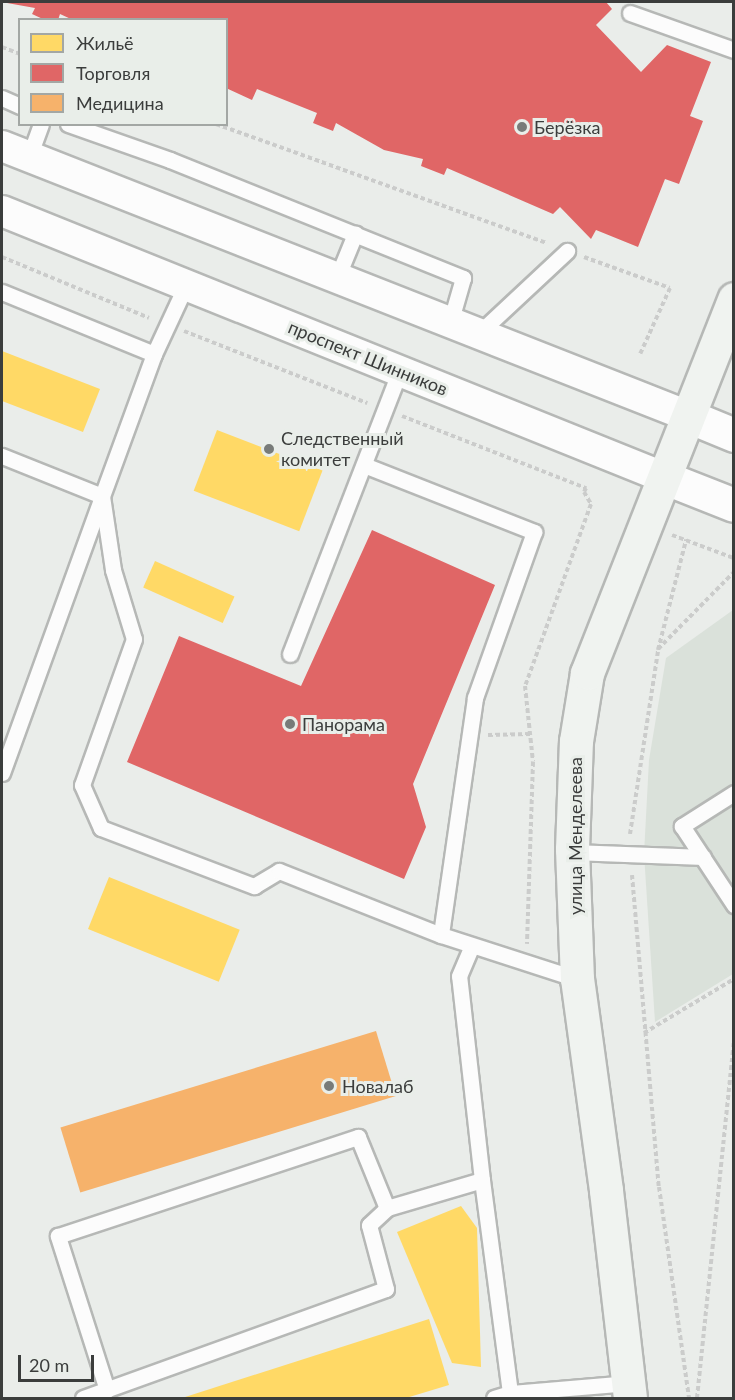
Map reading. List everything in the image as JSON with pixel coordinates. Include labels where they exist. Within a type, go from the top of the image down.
[{"type":"main road","name":"улица Менделеева","points":[[629,1391],[606,1190],[577,979],[573,852],[574,760],[579,712],[587,673],[734,299]]},
{"type":"street","points":[[15,152],[734,435]]},
{"type":"street","name":"проспект Шинников","points":[[2,211],[734,505]]},
{"type":"lane","points":[[630,13],[734,50]]},
{"type":"lane","points":[[2,98],[18,105]]},
{"type":"lane","points":[[15,152],[40,126]]},
{"type":"lane","points":[[74,126],[170,160],[463,278],[450,323]]},
{"type":"lane","points":[[337,278],[355,234]]},
{"type":"lane","points":[[478,334],[567,251]]},
{"type":"lane","points":[[2,772],[154,354],[186,285]]},
{"type":"lane","points":[[2,292],[154,354]]},
{"type":"lane","points":[[290,654],[400,371]]},
{"type":"lane","points":[[2,456],[102,496]]},
{"type":"lane","points":[[364,465],[534,532],[475,698],[441,935]]},
{"type":"lane","points":[[102,496],[113,570],[134,639],[82,785],[101,828],[254,886],[279,871],[441,935],[577,979]]},
{"type":"lane","points":[[734,793],[682,826],[734,905]]},
{"type":"lane","points":[[573,852],[703,857]]},
{"type":"lane","points":[[472,946],[459,976],[482,1179],[510,1393]]},
{"type":"lane","points":[[108,1390],[58,1236],[358,1137],[387,1208]]},
{"type":"lane","points":[[83,1398],[386,1290],[369,1226],[387,1208],[482,1179]]},
{"type":"lane","points":[[494,1398],[510,1393],[629,1391]]},
{"type":"path","points":[[2,47],[18,53]]},
{"type":"path","points":[[222,126],[670,288],[640,354]]},
{"type":"path","points":[[2,257],[167,325],[586,488],[584,492],[591,504],[525,686],[533,762],[524,962]]},
{"type":"path","points":[[666,532],[734,558]]},
{"type":"path","points":[[686,540],[657,650],[629,842],[659,1187],[689,1398]]},
{"type":"path","points":[[657,650],[734,572]]},
{"type":"path","points":[[644,1033],[734,979]]},
{"type":"path","points":[[697,1398],[734,1038]]},
{"type":"shaded area","points":[[733,610],[733,974],[655,1022],[644,854],[649,760],[666,658]]},
{"type":"building: Жильё","points":[[2,351],[100,389],[83,432],[2,401]]},
{"type":"building: Жильё","points":[[217,430],[322,470],[299,531],[194,491]]},
{"type":"building: Жильё","points":[[155,561],[234,596],[223,623],[143,587]]},
{"type":"building: Жильё","points":[[109,877],[240,930],[219,982],[88,929]]},
{"type":"building: Жильё","points":[[461,1206],[477,1228],[481,1367],[452,1363],[397,1232]]},
{"type":"building: Жильё","points":[[429,1319],[449,1385],[406,1398],[182,1398]]},
{"type":"building: Торговля","name":"Берёзка","points":[[606,2],[612,9],[596,25],[641,72],[667,45],[711,62],[690,116],[703,121],[679,184],[665,179],[638,247],[596,230],[591,239],[560,207],[553,214],[447,168],[444,175],[421,166],[423,159],[384,150],[336,123],[333,131],[313,123],[317,113],[257,89],[252,100],[228,89],[228,18],[69,18],[60,14],[59,18],[41,18],[32,14],[35,8],[7,3]]},
{"type":"building: Торговля","name":"Панорама","points":[[372,530],[495,585],[413,784],[426,827],[404,879],[127,762],[179,636],[301,686]]},
{"type":"building: Медицина","points":[[376,1031],[396,1096],[80,1193],[60,1127]]},
{"type":"place","name":"Берёзка","points":[[522,127]]},
{"type":"place","name":"Следственный комитет","points":[[269,449]]},
{"type":"place","name":"Панорама","points":[[290,724]]},
{"type":"place","name":"Новалаб","points":[[329,1086]]}]
